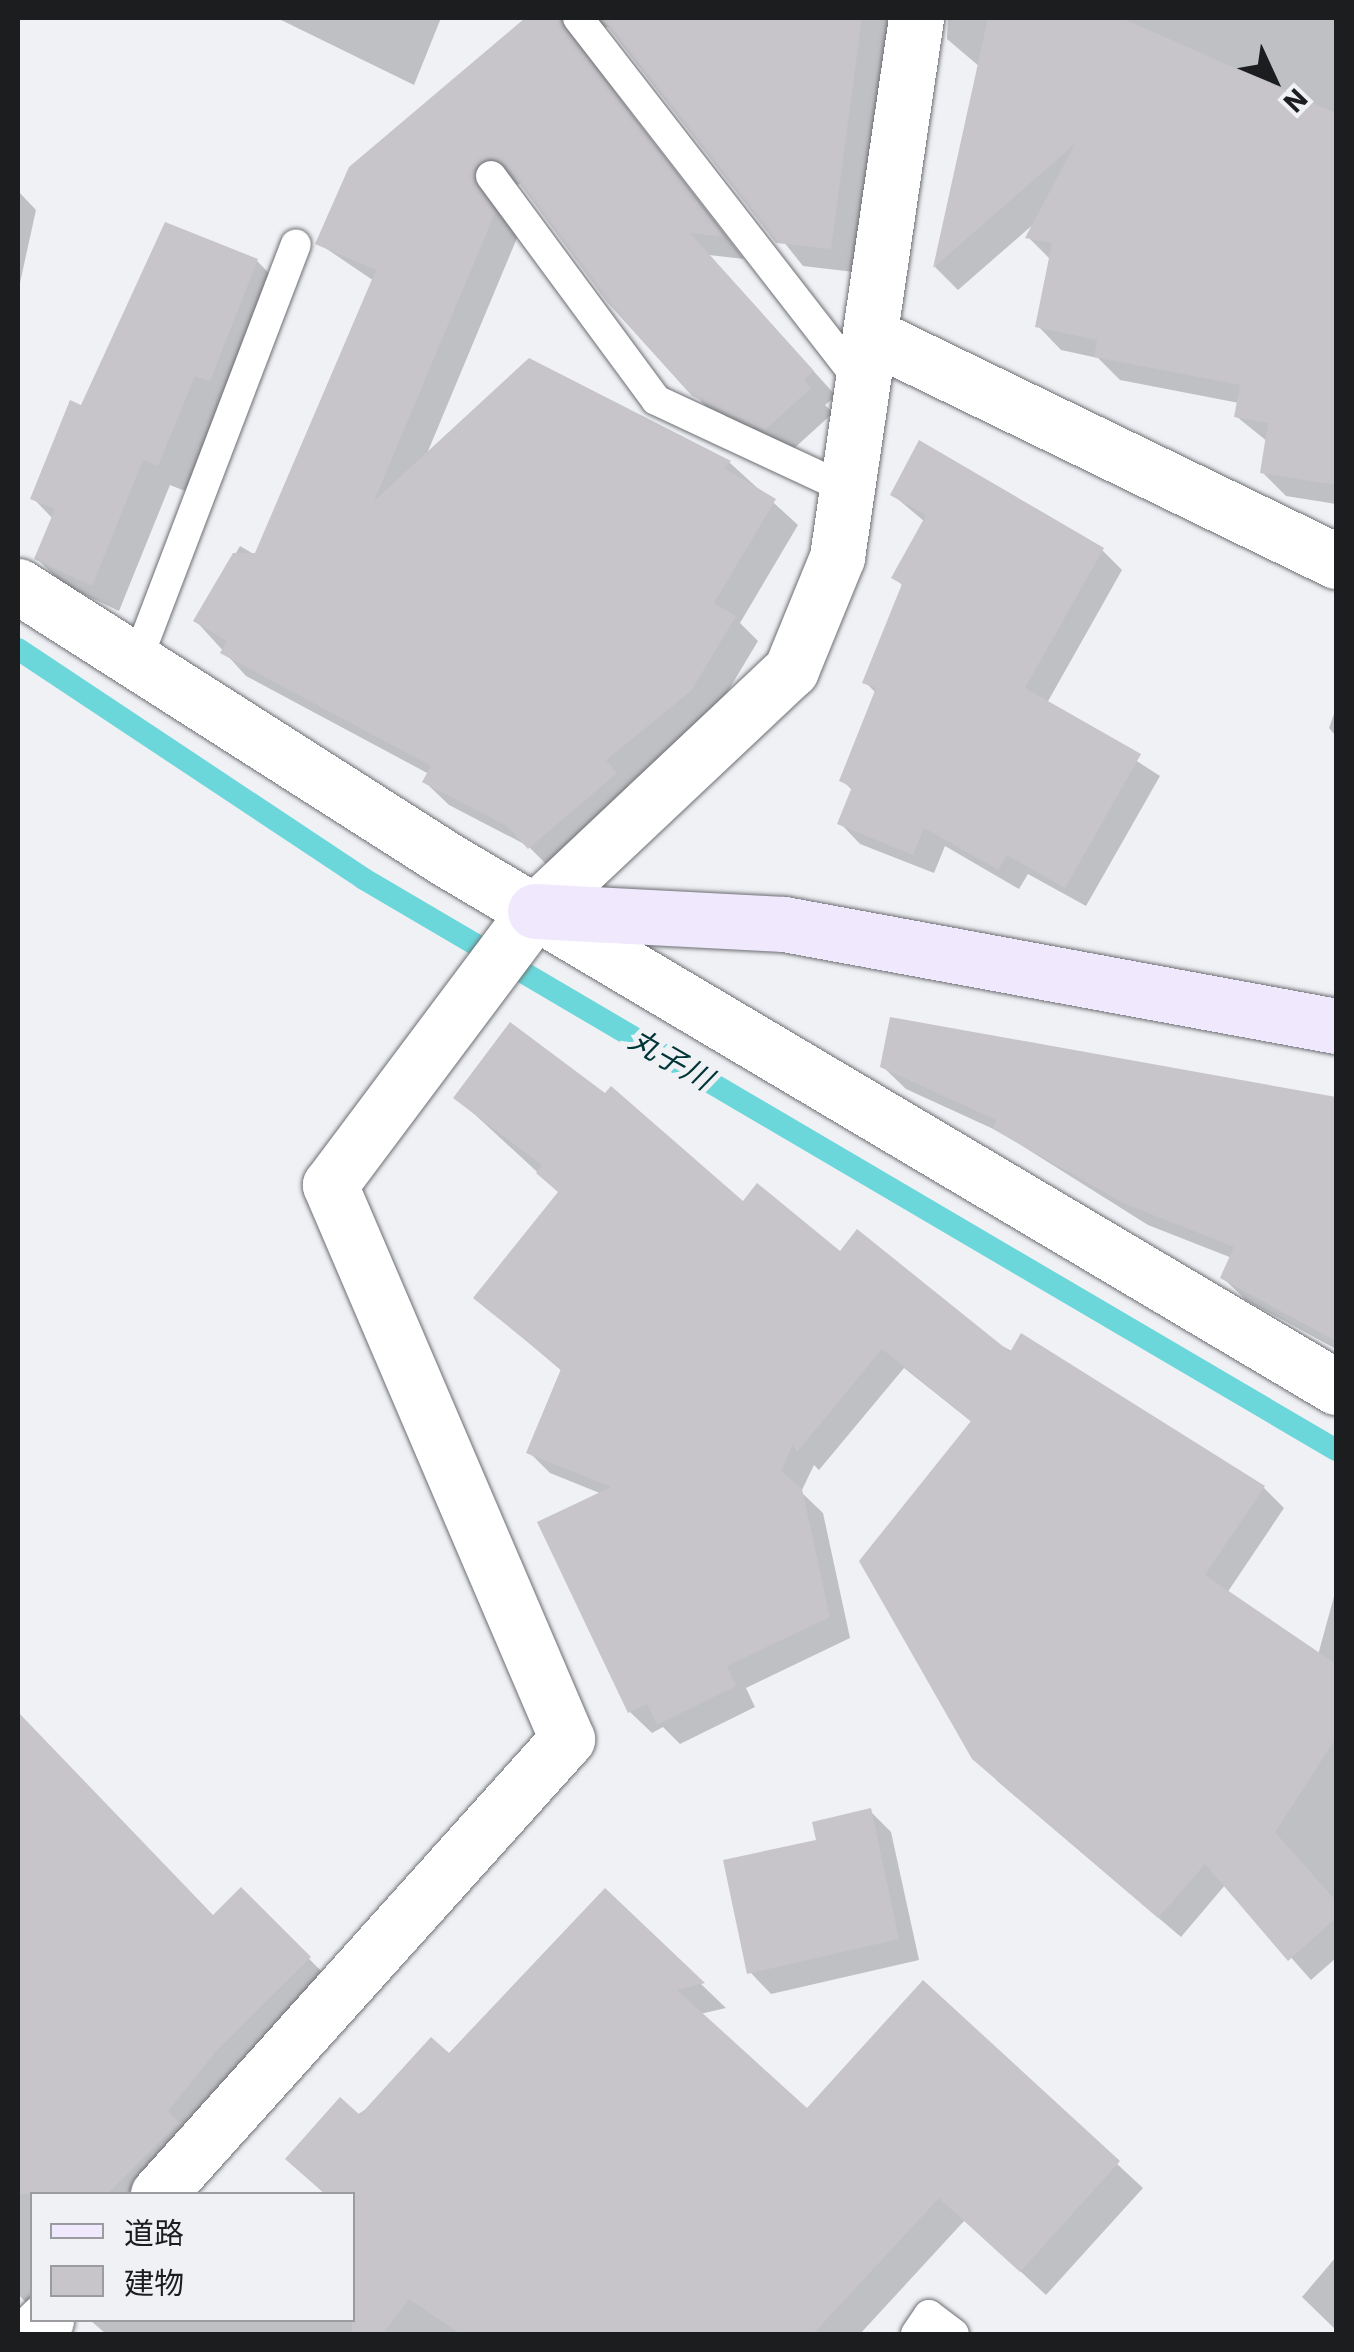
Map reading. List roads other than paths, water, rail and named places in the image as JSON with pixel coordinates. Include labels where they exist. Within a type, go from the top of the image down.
[{"type":"street","points":[[160,2192],[567,1739],[330,1185],[535,911],[791,670],[836,558],[916,18]]},
{"type":"street","points":[[868,361],[1336,561]]},
{"type":"street","points":[[18,586],[535,911],[1336,1387]]},
{"type":"street","points":[[535,911],[784,924],[1336,1026]]},
{"type":"lane","points":[[578,18],[868,361]]},
{"type":"lane","points":[[491,176],[656,400],[847,490]]},
{"type":"lane","points":[[136,663],[296,245]]},
{"type":"lane","points":[[916,2334],[930,2315],[954,2334]]},
{"type":"waterway","name":"丸子川","points":[[18,649],[364,879],[1336,1450]]}]
